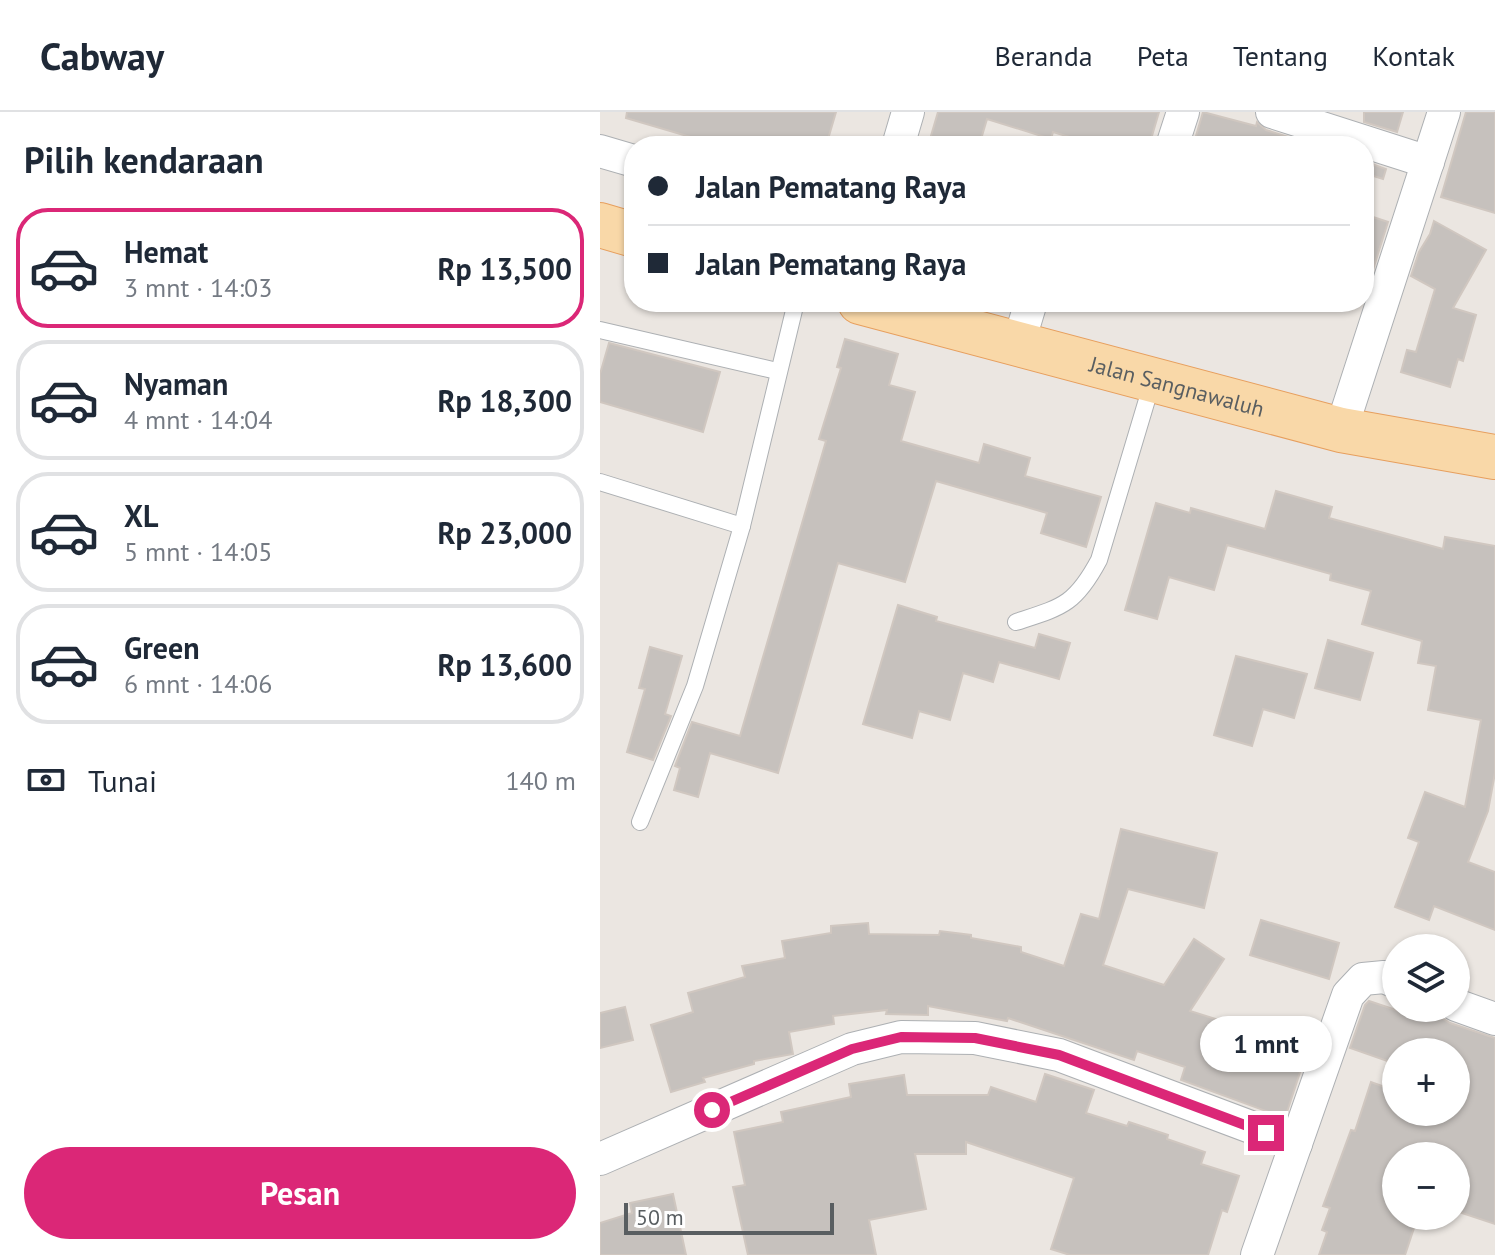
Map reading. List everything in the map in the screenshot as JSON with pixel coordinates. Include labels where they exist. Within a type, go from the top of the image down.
[{"type":"main road","points":[[600,225],[624,232]]},
{"type":"main road","name":"Jalan Sangnawaluh","points":[[897,312],[1341,430],[1495,457]]},
{"type":"street","points":[[901,136],[908,112]]},
{"type":"street","points":[[1175,136],[1183,112]]},
{"type":"street","points":[[1272,112],[1347,136]]},
{"type":"street","points":[[1375,290],[1428,162],[1444,112]]},
{"type":"street","points":[[1374,145],[1428,162]]},
{"type":"street","points":[[600,151],[624,158]]},
{"type":"street","points":[[1018,345],[1028,312]]},
{"type":"street","points":[[1341,430],[1370,312]]},
{"type":"street","points":[[1257,1255],[1348,995],[1363,979],[1382,977]]},
{"type":"street","points":[[1470,1010],[1495,1019]]},
{"type":"street","points":[[600,1159],[852,1049],[901,1037],[975,1038],[1059,1055],[1296,1144]]},
{"type":"lane","points":[[640,822],[695,686],[742,526],[793,312]]},
{"type":"lane","points":[[600,330],[777,371]]},
{"type":"lane","points":[[1016,622],[1056,609],[1074,598],[1086,584],[1099,560],[1153,380]]},
{"type":"lane","points":[[600,482],[742,526]]},
{"type":"building","points":[[627,112],[836,112],[829,136],[687,136],[626,118]]},
{"type":"building","points":[[938,112],[1159,112],[1152,136],[1066,136],[1053,132],[1052,136],[1041,136],[987,119],[982,136],[931,136]]},
{"type":"building","points":[[1203,112],[1256,126],[1257,122],[1266,130],[1285,136],[1196,136]]},
{"type":"building","points":[[1364,112],[1403,112],[1397,132],[1364,122]]},
{"type":"building","points":[[1466,112],[1495,112],[1495,213],[1441,197]]},
{"type":"building","points":[[1374,165],[1386,169],[1383,179],[1374,176]]},
{"type":"building","points":[[1374,217],[1388,222],[1374,266]]},
{"type":"building","points":[[1434,221],[1486,250],[1453,308],[1476,315],[1463,361],[1458,359],[1450,387],[1401,372],[1407,350],[1416,352],[1435,289],[1411,276]]},
{"type":"building","points":[[845,339],[898,354],[889,385],[915,392],[901,441],[979,463],[984,444],[1030,458],[1025,476],[1101,497],[1086,547],[1041,533],[1047,513],[936,481],[905,582],[838,563],[778,773],[710,753],[698,797],[674,790],[680,768],[675,766],[692,722],[740,736],[826,441],[819,439],[841,368],[837,367]]},
{"type":"building","points":[[609,343],[720,372],[703,432],[600,402],[600,374]]},
{"type":"building","points":[[1276,491],[1332,507],[1329,518],[1443,549],[1445,537],[1495,546],[1495,773],[1488,811],[1468,862],[1495,872],[1495,930],[1434,906],[1429,920],[1395,907],[1419,842],[1408,838],[1425,792],[1465,807],[1481,720],[1428,710],[1436,666],[1418,663],[1422,641],[1362,624],[1371,591],[1330,580],[1331,574],[1227,545],[1214,590],[1169,577],[1157,619],[1125,610],[1156,503],[1190,513],[1191,508],[1265,529]]},
{"type":"building","points":[[898,605],[937,617],[936,621],[1035,648],[1039,634],[1070,643],[1059,679],[999,662],[993,682],[963,673],[950,720],[919,711],[912,738],[863,724]]},
{"type":"building","points":[[1328,640],[1373,653],[1360,700],[1315,688]]},
{"type":"building","points":[[650,647],[682,656],[665,714],[671,716],[653,760],[627,752],[645,689],[639,688]]},
{"type":"building","points":[[1236,656],[1307,674],[1294,718],[1263,709],[1252,746],[1214,735]]},
{"type":"building","points":[[1121,829],[1217,853],[1204,908],[1128,889],[1103,965],[1164,985],[1194,939],[1224,959],[1190,1011],[1222,1021],[1221,1026],[1271,1042],[1275,1031],[1310,1042],[1285,1118],[1181,1080],[1185,1067],[1137,1051],[1134,1060],[1008,1018],[1007,1021],[928,1006],[928,1015],[886,1014],[887,1010],[833,1016],[834,1024],[789,1032],[793,1054],[754,1061],[754,1064],[703,1078],[705,1082],[671,1092],[651,1025],[693,1012],[688,993],[745,977],[742,966],[785,958],[782,941],[831,933],[831,926],[868,923],[869,934],[939,935],[940,931],[971,935],[971,938],[1021,947],[1021,952],[1064,966],[1081,914],[1099,919]]},
{"type":"building","points":[[1261,920],[1339,943],[1329,979],[1250,955]]},
{"type":"building","points":[[1369,1001],[1382,1005],[1382,1022],[1448,1022],[1495,1038],[1495,1224],[1470,1216],[1470,1142],[1382,1142],[1382,1230],[1413,1230],[1405,1255],[1319,1255],[1327,1232],[1322,1230],[1330,1208],[1323,1206],[1351,1130],[1355,1131],[1371,1082],[1382,1086],[1382,1126],[1470,1126],[1470,1038],[1382,1038],[1382,1059],[1350,1048]]},
{"type":"building","points":[[625,1007],[633,1040],[600,1048],[600,1013]]},
{"type":"building","points":[[1045,1074],[1094,1090],[1086,1113],[1127,1126],[1129,1122],[1168,1135],[1167,1139],[1205,1152],[1201,1164],[1239,1176],[1227,1212],[1222,1210],[1208,1255],[1070,1255],[1051,1249],[1074,1178],[966,1142],[966,1154],[915,1154],[926,1209],[869,1220],[876,1255],[748,1255],[733,1187],[745,1185],[734,1132],[783,1122],[781,1112],[851,1097],[849,1084],[904,1075],[907,1095],[988,1095],[991,1087],[1036,1102]]},
{"type":"building","points":[[673,1194],[686,1255],[600,1255],[600,1223],[632,1213],[630,1203]]},
{"type":"route","points":[[712,1110],[852,1049],[901,1037],[975,1038],[1059,1055],[1266,1133]]}]
